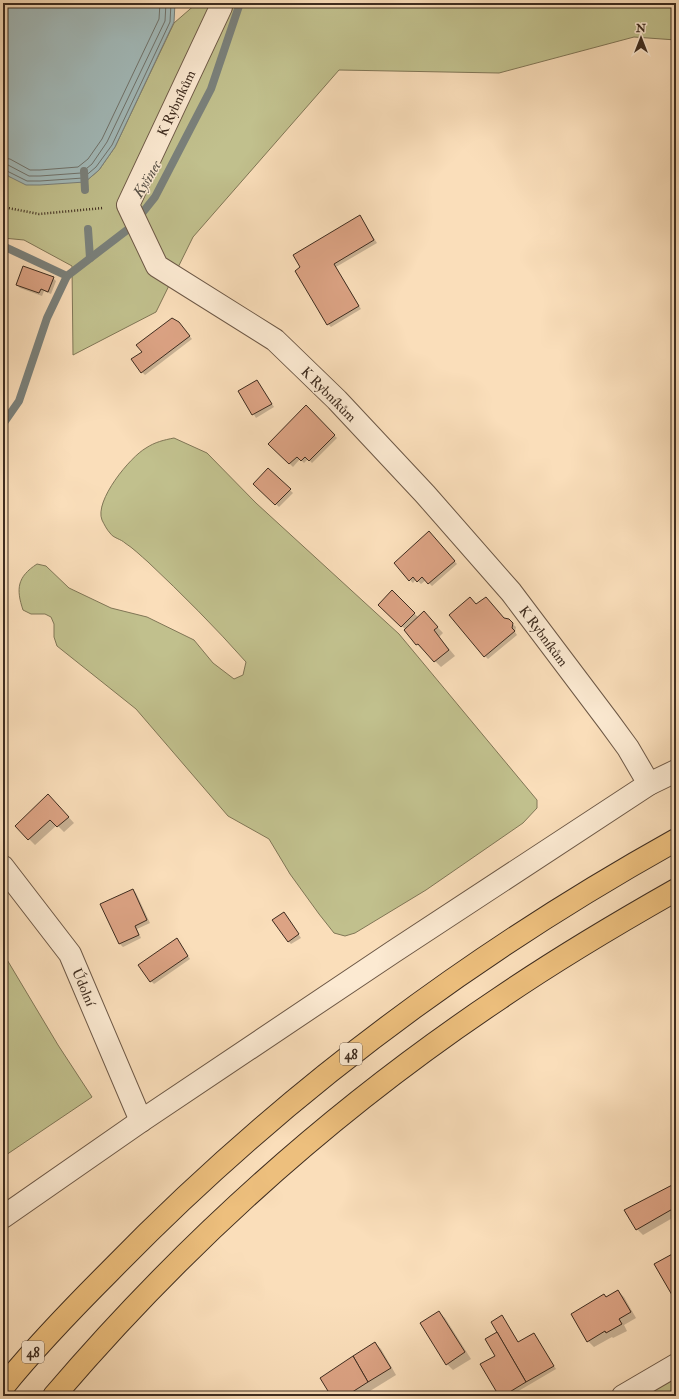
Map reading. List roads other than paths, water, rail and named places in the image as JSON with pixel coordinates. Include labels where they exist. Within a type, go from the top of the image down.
[{"type":"highway","name":"48","points":[[3,1387],[64,1317],[135,1245],[223,1161],[301,1094],[356,1050],[459,974],[591,890],[676,840]]},
{"type":"highway","points":[[54,1396],[132,1308],[228,1215],[321,1132],[376,1088],[498,999],[572,950],[676,890]]},
{"type":"street","name":"K Rybníkům","points":[[221,3],[221,7],[128,206],[157,266],[275,340],[342,406],[425,494],[511,592],[628,748],[649,784]]},
{"type":"street","points":[[3,1217],[141,1121],[392,952],[649,784],[676,771]]},
{"type":"street","name":"Údolní","points":[[3,867],[70,954],[141,1121]]},
{"type":"street","points":[[623,1396],[676,1365]]},
{"type":"water","points":[[3,3],[175,3],[174,22],[115,147],[99,170],[85,182],[26,185],[3,172]]},
{"type":"waterway","name":"Kyšinec","points":[[3,246],[67,276],[131,227],[155,197],[211,89],[240,3]]},
{"type":"waterway","points":[[84,171],[85,190]]},
{"type":"waterway","points":[[88,229],[90,258]]},
{"type":"waterway","points":[[3,424],[19,401],[47,318],[67,276]]}]
